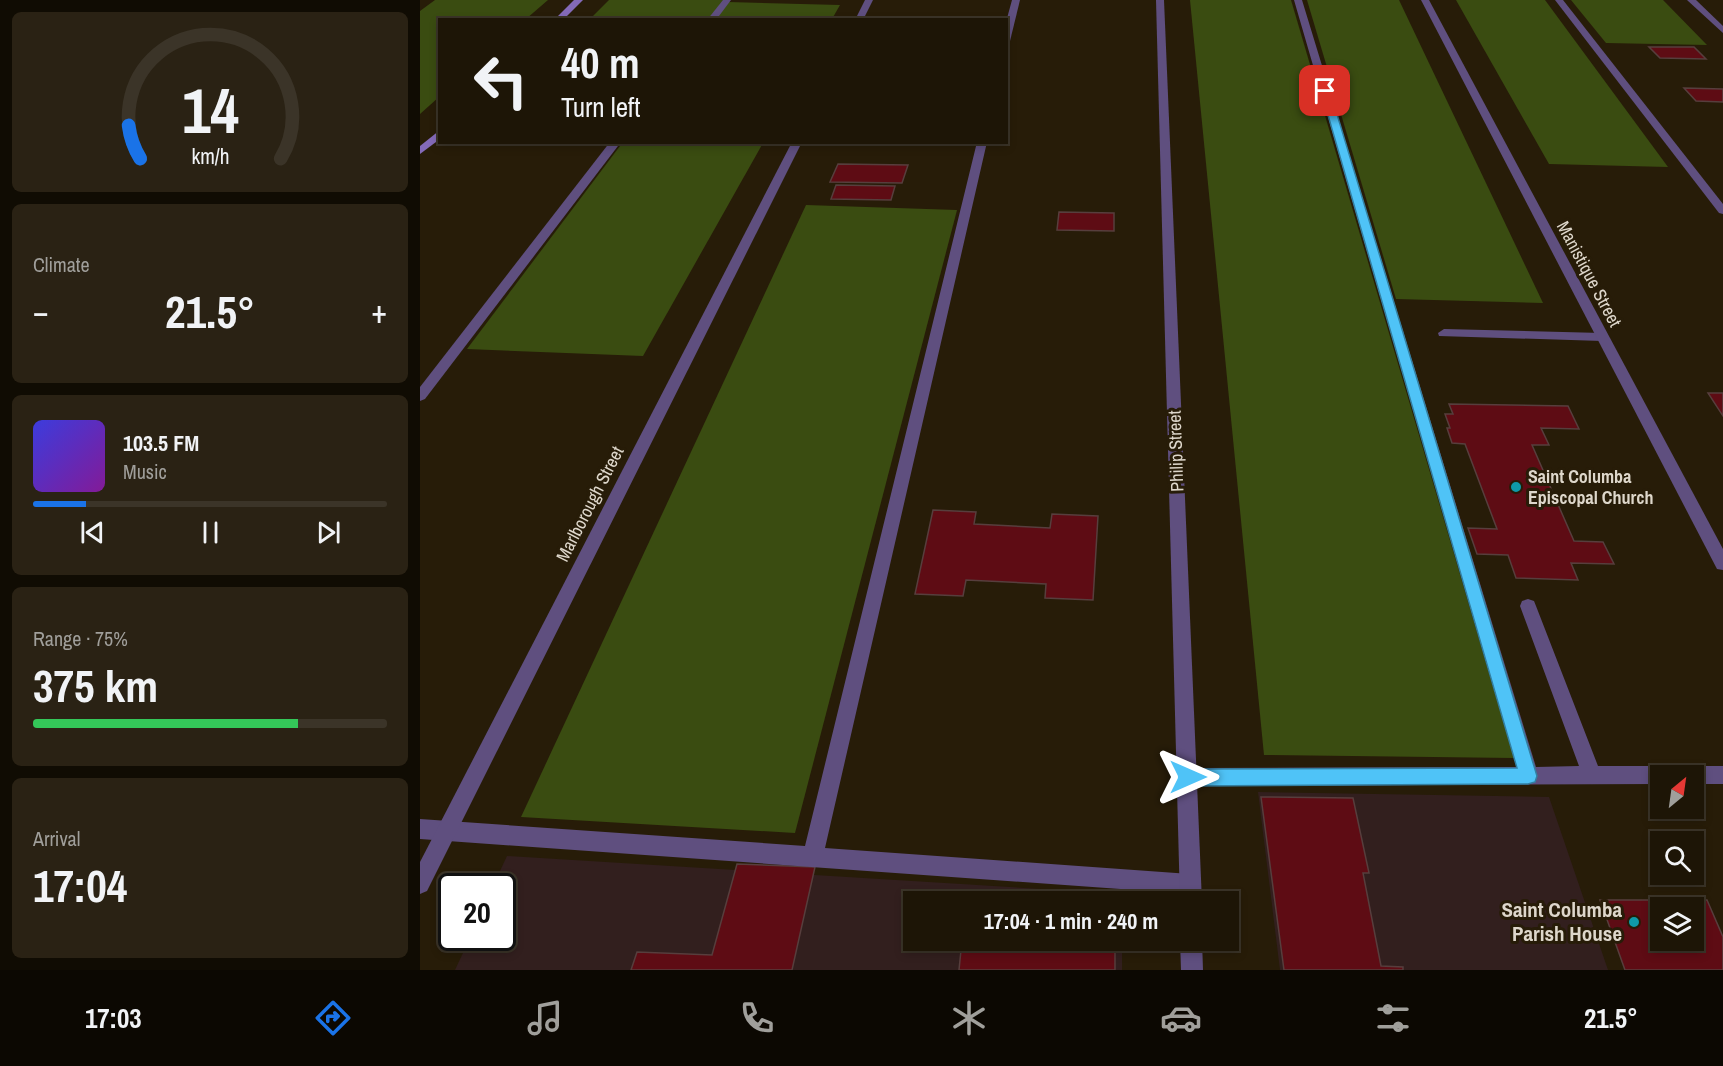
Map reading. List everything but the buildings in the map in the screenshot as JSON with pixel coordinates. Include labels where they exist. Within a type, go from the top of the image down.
[{"type":"street","points":[[560,18],[579,0]]},
{"type":"street","points":[[713,18],[727,0]]},
{"type":"street","points":[[861,18],[869,0]]},
{"type":"street","points":[[1008,32],[1016,0]]},
{"type":"street","name":"Philip Street","points":[[1160,0],[1188,777],[1190,891]]},
{"type":"street","points":[[1298,0],[1528,776]]},
{"type":"street","name":"Manistique Street","points":[[1425,0],[1723,564]]},
{"type":"street","points":[[1559,0],[1723,211]]},
{"type":"street","points":[[1691,0],[1723,31]]},
{"type":"street","points":[[420,151],[438,135]]},
{"type":"street","points":[[420,396],[614,144]]},
{"type":"street","name":"Marlborough Street","points":[[420,884],[796,144]]},
{"type":"street","points":[[813,857],[982,144]]},
{"type":"street","points":[[1444,333],[1602,337]]},
{"type":"street","points":[[1528,606],[1592,775]]},
{"type":"street","points":[[1188,777],[1723,775]]},
{"type":"street","points":[[420,829],[813,857],[1169,891]]},
{"type":"street","points":[[1191,951],[1192,970]]},
{"type":"shaded area","points":[[1258,792],[1549,797],[1608,970],[1280,970]]},
{"type":"shaded area","points":[[507,856],[1074,891],[903,891],[903,951],[1122,951],[1122,970],[455,970],[464,951],[516,951],[516,873],[499,873]]},
{"type":"green space","points":[[435,0],[548,0],[527,18],[438,18],[438,98],[420,114],[420,11]]},
{"type":"green space","points":[[609,0],[724,0],[710,18],[591,18]]},
{"type":"green space","points":[[1190,0],[1291,0],[1514,758],[1264,755]]},
{"type":"green space","points":[[1307,0],[1399,0],[1543,303],[1396,299]]},
{"type":"green space","points":[[1456,0],[1545,0],[1668,167],[1549,164]]},
{"type":"green space","points":[[1571,0],[1663,0],[1707,45],[1606,43]]},
{"type":"green space","points":[[728,2],[840,5],[833,18],[716,18]]},
{"type":"green space","points":[[621,144],[762,144],[643,356],[467,349]]},
{"type":"green space","points":[[806,205],[957,210],[795,833],[521,817]]},
{"type":"place","name":"Saint Columba Episcopal Church","points":[[1516,487]]},
{"type":"place","name":"Saint Columba Parish House","points":[[1634,922]]},
{"type":"route","points":[[1188,777],[1528,776],[1325,91]]}]
